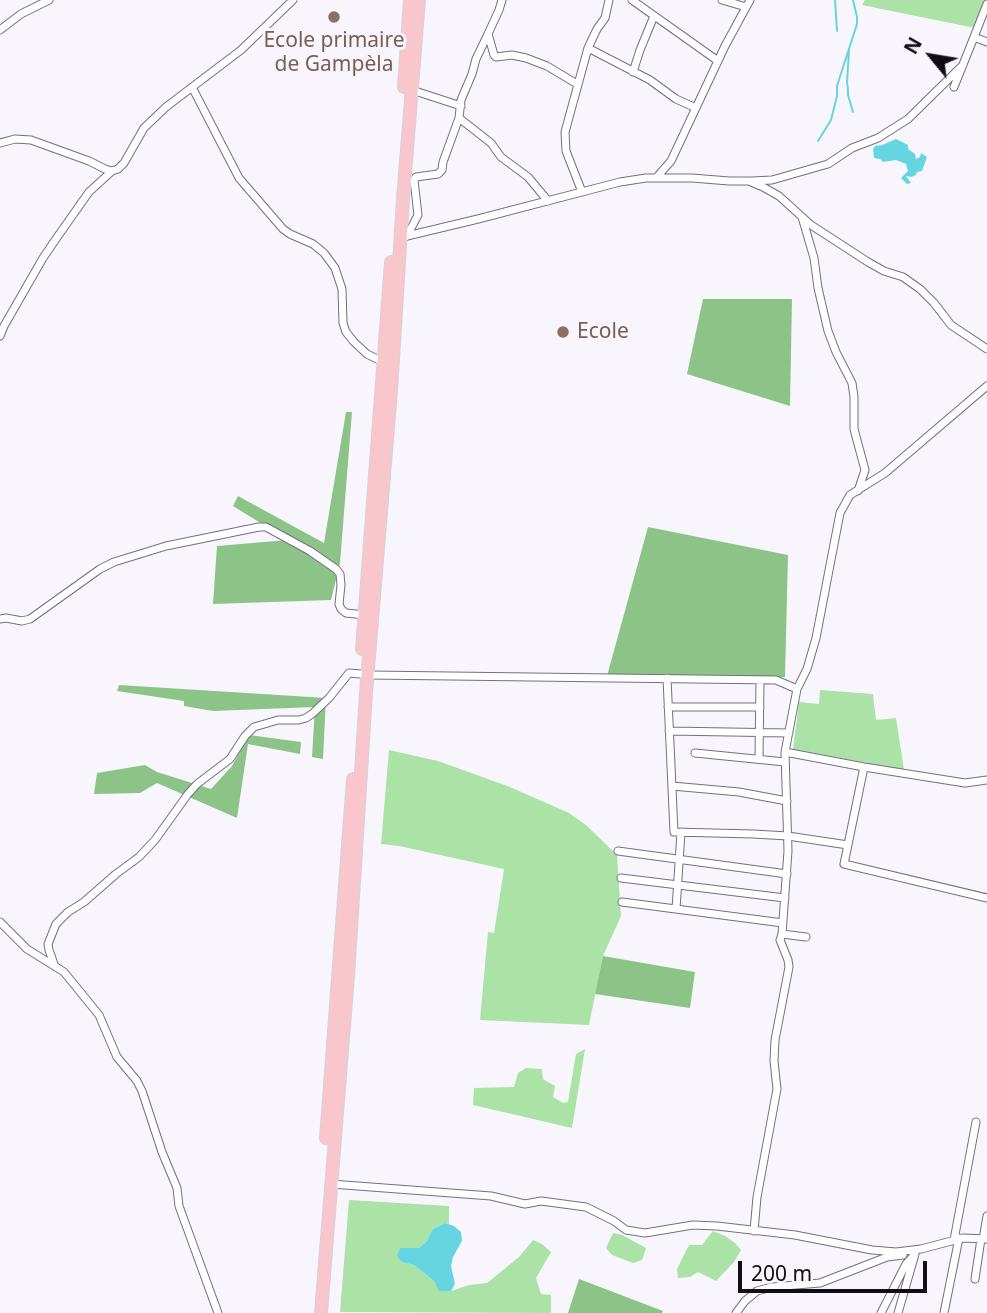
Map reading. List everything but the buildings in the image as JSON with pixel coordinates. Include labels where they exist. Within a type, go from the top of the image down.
[{"type":"highway","points":[[321,1313],[365,675],[365,615],[410,0]]},
{"type":"highway","points":[[313,1313],[404,237],[419,0]]},
{"type":"street","points":[[0,30],[21,13],[49,0]]},
{"type":"street","points":[[0,336],[58,236],[89,192],[124,163],[144,128],[166,107],[242,50],[293,0]]},
{"type":"street","points":[[404,237],[418,215],[414,180],[416,177],[438,174],[442,170],[459,118],[461,100],[502,0]]},
{"type":"street","points":[[582,192],[565,143],[565,132],[588,48],[605,18],[609,0]]},
{"type":"street","points":[[632,0],[718,61]]},
{"type":"street","points":[[656,178],[671,161],[748,4],[722,0]]},
{"type":"street","points":[[954,87],[987,4]]},
{"type":"street","points":[[634,72],[654,16]]},
{"type":"street","points":[[488,34],[496,57],[512,55],[526,58],[547,66],[577,84]]},
{"type":"street","points":[[974,37],[987,42]]},
{"type":"street","points":[[588,48],[650,80],[676,99],[696,108]]},
{"type":"street","points":[[404,237],[620,182],[692,177],[729,181],[772,180],[828,164],[852,148],[878,138],[908,119],[963,65]]},
{"type":"street","points":[[192,87],[239,178],[284,229],[313,244],[335,268],[342,289],[343,323],[346,332],[367,354],[383,362]]},
{"type":"street","points":[[412,90],[460,106]]},
{"type":"street","points":[[459,118],[491,143],[501,157],[528,177],[548,201]]},
{"type":"street","points":[[0,143],[15,139],[30,140],[113,171]]},
{"type":"street","points":[[749,181],[779,196],[811,225],[868,262],[903,277],[934,303],[951,326],[987,348]]},
{"type":"street","points":[[802,216],[814,258],[828,331],[852,383],[853,429],[865,470],[858,491]]},
{"type":"street","points":[[754,1231],[757,1197],[777,1089],[775,1040],[789,967],[780,940],[787,874],[785,752],[797,689],[807,669],[816,638],[840,513],[850,495],[885,473],[987,386]]},
{"type":"street","points":[[0,619],[30,619],[114,562],[177,544],[259,527],[266,527],[300,545],[336,569],[340,574],[341,609],[346,613],[365,615]]},
{"type":"street","points":[[55,965],[48,944],[56,924],[139,857],[155,840],[188,794],[230,759],[254,727],[278,720],[299,720],[313,714],[349,673],[776,680],[797,689]]},
{"type":"street","points":[[667,678],[674,832],[788,836],[848,845]]},
{"type":"street","points":[[759,760],[760,680]]},
{"type":"street","points":[[668,707],[760,707]]},
{"type":"street","points":[[669,731],[789,733]]},
{"type":"street","points":[[785,752],[965,783],[987,780]]},
{"type":"street","points":[[695,753],[785,762]]},
{"type":"street","points":[[864,767],[844,864],[987,898]]},
{"type":"street","points":[[672,786],[739,792],[787,801]]},
{"type":"street","points":[[676,909],[681,832]]},
{"type":"street","points":[[618,851],[787,874]]},
{"type":"street","points":[[621,878],[785,898]]},
{"type":"street","points":[[622,902],[783,923]]},
{"type":"street","points":[[0,922],[27,949],[64,972],[99,1015],[117,1057],[136,1080],[177,1188],[179,1206],[218,1313]]},
{"type":"street","points":[[782,934],[806,937]]},
{"type":"street","points":[[944,1313],[953,1240],[976,1122]]},
{"type":"street","points":[[331,1184],[491,1196],[525,1204],[541,1201],[586,1207],[626,1230],[645,1233],[693,1225],[717,1226],[795,1235],[872,1250],[897,1252],[953,1240],[983,1239]]},
{"type":"street","points":[[975,1279],[987,1216]]},
{"type":"street","points":[[736,1313],[744,1301],[757,1291],[820,1283],[887,1257],[926,1252],[953,1240]]},
{"type":"street","points":[[881,1313],[906,1264],[915,1254]]},
{"type":"street","points":[[898,1313],[915,1254]]},
{"type":"green space","points":[[865,0],[986,0],[975,28],[862,5]]},
{"type":"green space","points":[[703,299],[792,299],[790,406],[687,374]]},
{"type":"green space","points":[[346,412],[352,412],[340,563],[331,600],[213,604],[217,546],[288,540],[233,506],[238,496],[324,543]]},
{"type":"green space","points":[[648,527],[788,555],[785,677],[607,676]]},
{"type":"green space","points":[[119,685],[326,698],[323,759],[312,757],[315,707],[213,711],[184,706],[184,701],[117,691]]},
{"type":"green space","points":[[820,690],[873,694],[876,720],[896,718],[904,770],[793,749],[799,702],[819,704]]},
{"type":"green space","points":[[249,735],[301,742],[300,754],[248,744],[237,818],[157,783],[140,793],[94,794],[97,773],[145,765],[157,772],[211,789],[232,766]]},
{"type":"green space","points":[[389,750],[438,761],[510,787],[569,813],[586,825],[617,855],[621,916],[603,956],[589,1025],[480,1020],[488,932],[494,933],[504,869],[381,844]]},
{"type":"green space","points":[[603,956],[695,972],[690,1008],[595,994]]},
{"type":"green space","points":[[585,1049],[572,1128],[473,1105],[474,1088],[514,1087],[518,1073],[526,1068],[542,1069],[543,1079],[555,1086],[553,1097],[563,1103],[568,1102],[576,1054]]},
{"type":"green space","points":[[349,1200],[449,1206],[449,1224],[445,1223],[433,1229],[419,1248],[400,1248],[402,1262],[414,1265],[451,1291],[487,1283],[519,1257],[533,1240],[542,1244],[551,1252],[536,1278],[541,1294],[551,1295],[551,1313],[340,1312]]},
{"type":"green space","points":[[713,1231],[725,1236],[741,1250],[734,1262],[716,1281],[698,1272],[690,1277],[678,1278],[677,1269],[689,1245],[702,1245]]},
{"type":"green space","points":[[613,1233],[646,1248],[642,1260],[633,1263],[612,1255],[606,1248]]},
{"type":"green space","points":[[579,1279],[663,1311],[568,1313]]},
{"type":"water","points":[[896,139],[908,145],[916,159],[921,153],[927,157],[922,171],[911,177],[906,176],[911,183],[907,184],[901,178],[908,171],[906,164],[896,160],[883,162],[874,158],[875,146]]},
{"type":"water","points":[[445,1223],[461,1232],[462,1241],[451,1266],[455,1284],[451,1291],[439,1291],[429,1277],[414,1265],[402,1262],[397,1256],[400,1248],[419,1248],[433,1229]]},
{"type":"waterway","points":[[835,0],[837,31]]},
{"type":"waterway","points":[[818,141],[831,120],[837,86],[857,24],[853,0]]},
{"type":"waterway","points":[[849,51],[847,82],[853,112]]},
{"type":"place","name":"Ecole primaire de Gampèla","points":[[334,17]]},
{"type":"place","name":"Ecole","points":[[563,332]]}]
